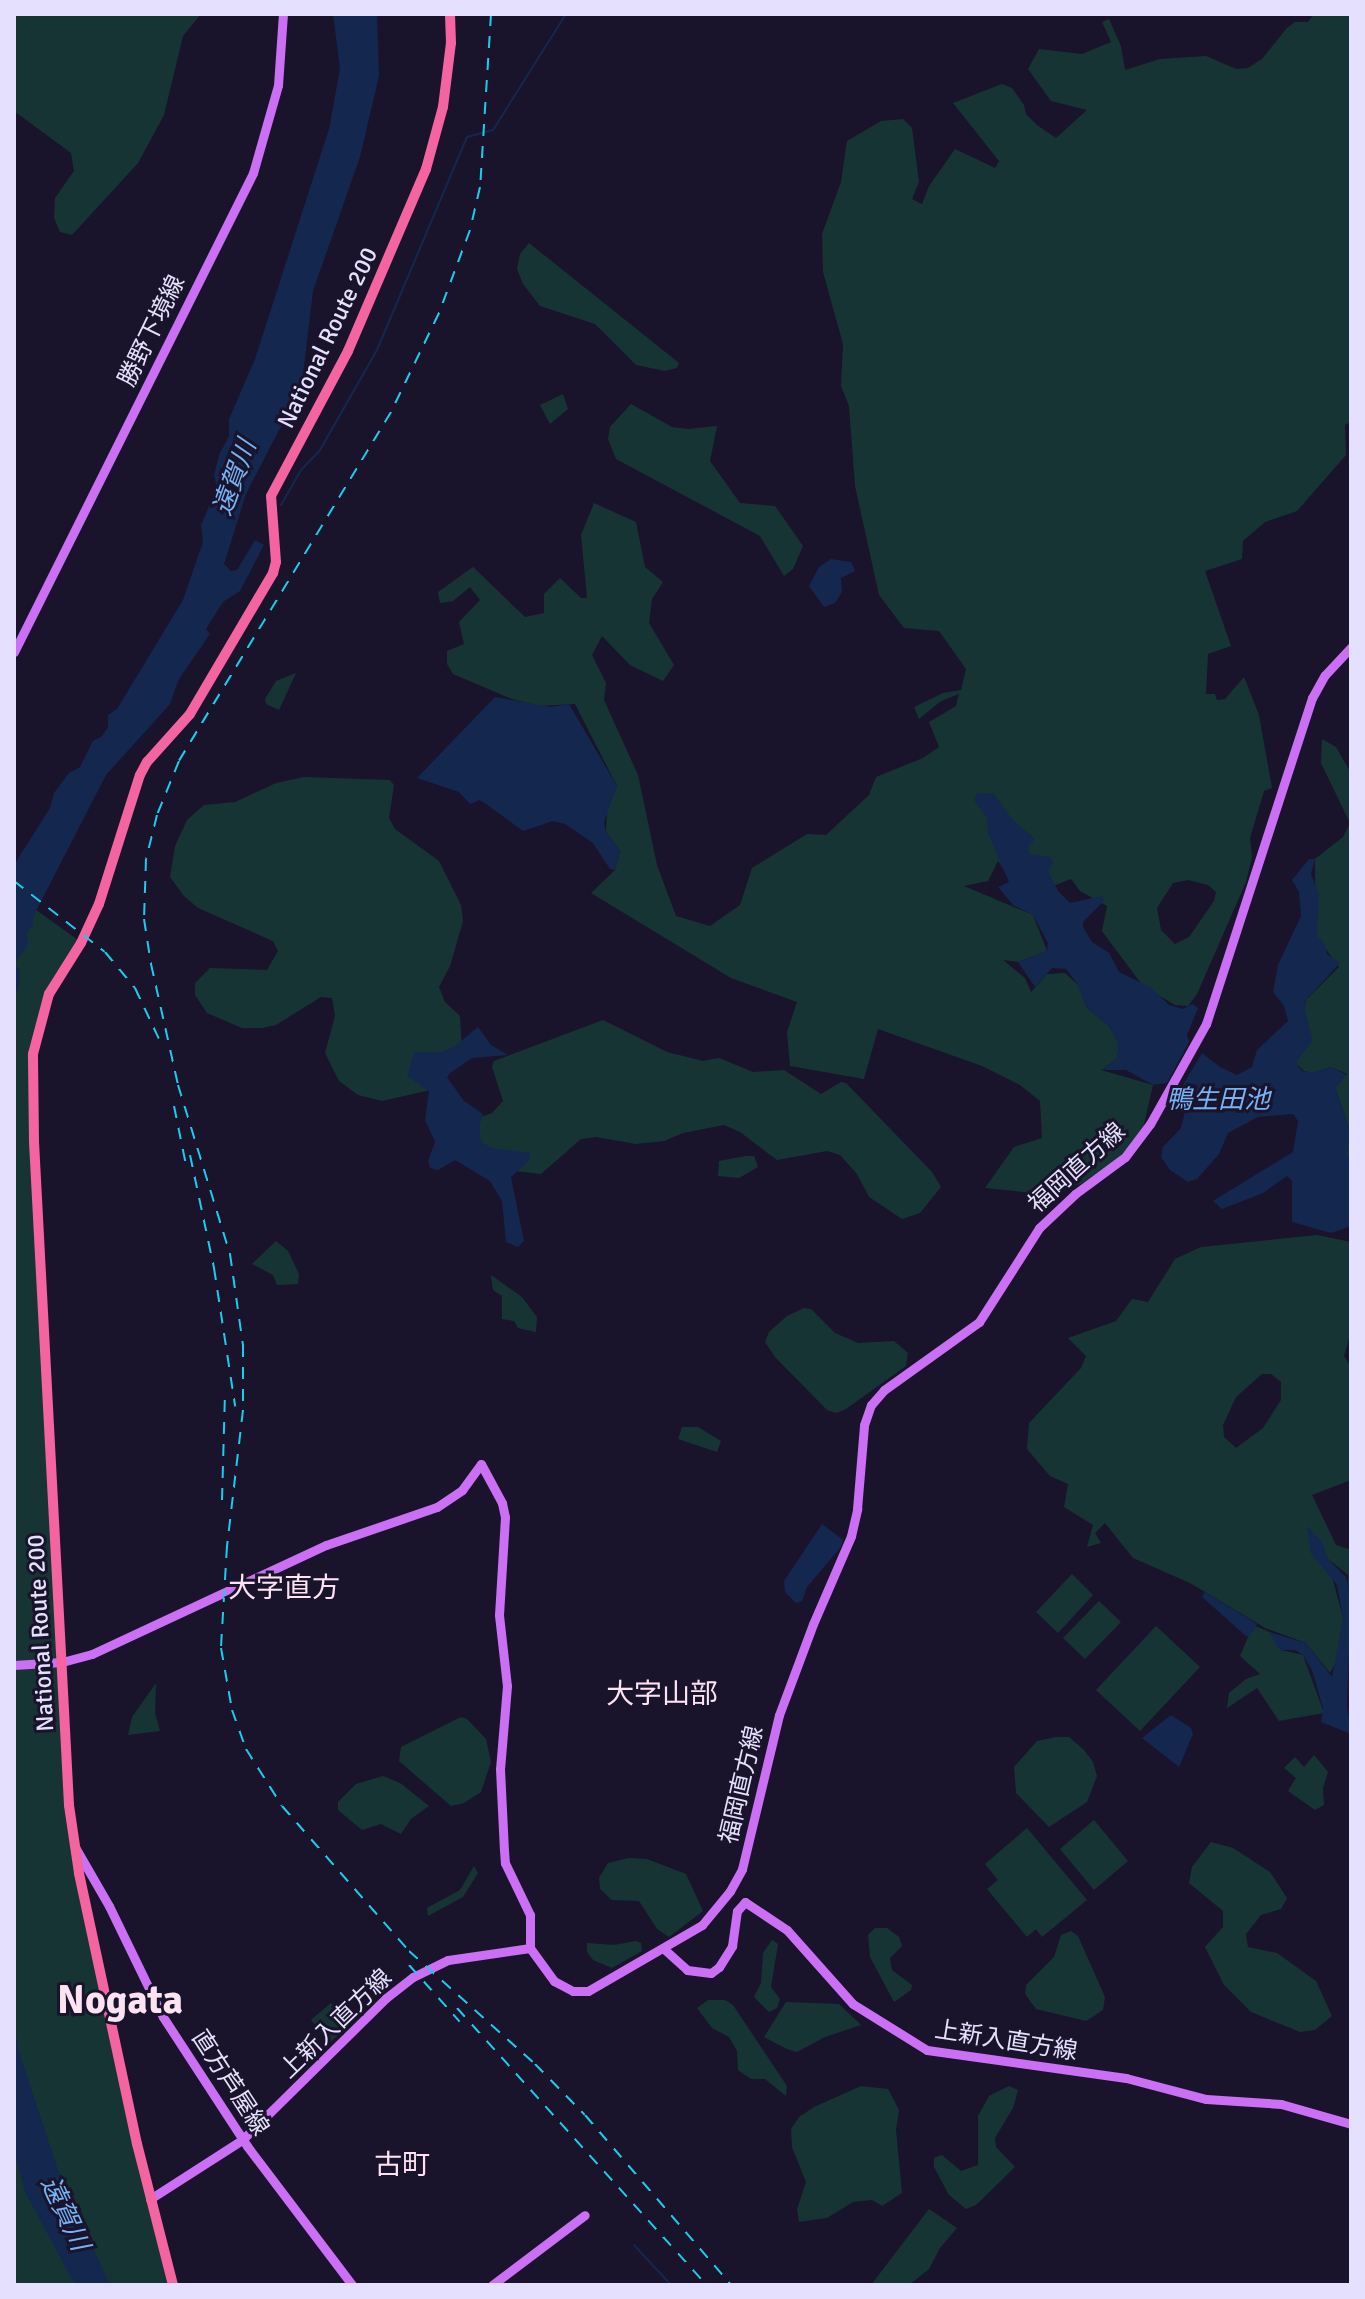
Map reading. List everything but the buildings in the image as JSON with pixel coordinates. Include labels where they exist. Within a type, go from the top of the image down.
[{"type":"highway","name":"National Route 200","points":[[173,2285],[150,2199],[75,1847],[58,1663],[34,1141],[33,1054],[38,1025],[55,982],[81,943],[99,904],[147,762],[190,714],[273,573],[276,551],[270,507],[276,483],[348,351],[384,273],[433,150],[447,81],[450,14]]},
{"type":"main road","name":"勝野下境線","points":[[14,652],[253,173],[278,85],[283,14]]},
{"type":"main road","name":"福岡直方線","points":[[530,1948],[554,1981],[573,1991],[588,1991],[664,1949],[710,1917],[742,1869],[779,1715],[851,1536],[857,1509],[864,1425],[871,1405],[884,1390],[979,1322],[1050,1216],[1125,1157],[1150,1124],[1206,1024],[1312,698],[1325,675],[1351,647]]},
{"type":"main road","points":[[14,1665],[58,1663],[135,1637],[337,1540],[437,1507],[462,1490],[481,1464],[502,1503],[505,1517],[499,1602],[507,1686],[500,1769],[504,1854],[530,1915],[530,1948]]},
{"type":"main road","name":"直方芦屋線","points":[[75,1847],[109,1906],[163,2017],[242,2140],[352,2285]]},
{"type":"main road","name":"上新入直方線","points":[[664,1949],[687,1970],[711,1973],[719,1967],[732,1946],[737,1911],[745,1902],[787,1930],[853,2004],[901,2038],[927,2050],[1126,2078],[1206,2099],[1281,2104],[1351,2124]]},
{"type":"main road","name":"上新入直方線","points":[[150,2199],[242,2140],[386,1998],[436,1964],[530,1948]]},
{"type":"main road","points":[[492,2285],[585,2215]]},
{"type":"green space","points":[[14,14],[201,14],[183,36],[164,115],[138,163],[72,235],[60,232],[54,218],[55,198],[74,171],[71,153],[14,111]]},
{"type":"green space","points":[[1314,14],[1351,14],[1351,422],[1345,425],[1346,455],[1297,511],[1265,522],[1243,541],[1242,559],[1205,571],[1231,646],[1208,654],[1206,694],[1215,694],[1217,700],[1225,699],[1244,677],[1259,715],[1272,788],[1264,791],[1250,838],[1252,857],[1246,882],[1197,994],[1188,1006],[1175,1005],[1143,986],[1102,931],[1107,906],[1080,891],[1071,879],[1040,891],[1018,889],[998,861],[988,881],[964,886],[1033,915],[1047,951],[1018,962],[1003,960],[1025,978],[1031,992],[1047,974],[1065,973],[1078,985],[1087,1008],[1109,1026],[1119,1044],[1117,1059],[1101,1070],[1153,1085],[1142,1133],[1116,1160],[1081,1184],[1044,1194],[985,1188],[1014,1147],[1042,1138],[1040,1101],[1020,1085],[982,1066],[878,1029],[864,1079],[790,1066],[787,1032],[797,1002],[731,978],[591,893],[615,870],[620,851],[606,832],[607,808],[617,786],[575,704],[540,706],[512,699],[453,674],[447,664],[447,651],[464,644],[459,622],[480,600],[470,587],[453,601],[440,603],[438,592],[473,567],[525,617],[544,613],[544,594],[560,578],[581,598],[587,598],[581,535],[594,503],[636,522],[645,567],[663,582],[652,599],[649,623],[674,665],[663,681],[630,665],[602,636],[592,655],[606,683],[604,700],[638,775],[657,865],[676,916],[710,926],[740,905],[752,868],[807,834],[826,835],[869,795],[876,777],[923,758],[939,747],[929,722],[956,706],[959,694],[941,701],[919,719],[914,707],[943,693],[961,690],[966,669],[939,631],[904,628],[879,595],[855,486],[849,406],[841,386],[843,344],[823,272],[822,234],[841,182],[847,141],[881,121],[903,119],[912,128],[919,182],[912,199],[922,204],[929,186],[955,149],[995,168],[999,161],[953,103],[1002,84],[1012,88],[1024,105],[1026,114],[1037,125],[1056,138],[1087,110],[1051,101],[1028,69],[1039,49],[1082,54],[1111,42],[1102,22],[1109,19],[1121,46],[1125,70],[1160,59],[1206,56],[1236,69],[1248,68],[1262,59],[1287,28],[1295,22],[1308,22]],"holes":[[[1188,880],[1208,885],[1216,892],[1214,901],[1189,937],[1175,944],[1161,930],[1157,908],[1173,883]]]},
{"type":"green space","points":[[529,243],[679,363],[677,368],[665,371],[636,365],[595,324],[540,306],[523,284],[517,269],[520,254]]},
{"type":"green space","points":[[563,394],[568,409],[550,424],[540,405]]},
{"type":"green space","points":[[631,404],[672,427],[717,426],[710,461],[740,503],[775,506],[803,546],[793,569],[784,576],[760,536],[616,459],[608,439],[610,427]]},
{"type":"green space","points":[[296,673],[279,710],[266,704],[265,699],[276,681]]},
{"type":"green space","points":[[1322,739],[1336,747],[1351,773],[1351,1159],[1346,1155],[1350,1131],[1335,1087],[1347,1074],[1331,1067],[1312,1073],[1304,1071],[1295,1062],[1312,1041],[1304,1008],[1306,1000],[1339,967],[1316,936],[1315,859],[1343,837],[1350,823],[1321,763]]},
{"type":"green space","points":[[304,777],[390,780],[394,785],[389,818],[395,829],[439,861],[461,905],[463,921],[450,966],[439,987],[445,1002],[460,1016],[462,1049],[445,1081],[435,1089],[382,1101],[358,1095],[339,1081],[325,1053],[335,1016],[332,998],[321,997],[276,1025],[242,1028],[207,1013],[195,995],[195,983],[210,968],[267,970],[278,951],[273,941],[198,908],[170,877],[175,846],[187,820],[204,805],[235,802],[276,783]]},
{"type":"green space","points":[[14,894],[78,940],[53,978],[41,1006],[30,1053],[61,1749],[73,1865],[139,2173],[169,2285],[14,2285]]},
{"type":"green space","points":[[603,1020],[667,1052],[703,1061],[719,1058],[753,1072],[784,1070],[821,1094],[841,1082],[846,1083],[932,1172],[941,1187],[920,1213],[902,1219],[869,1197],[857,1174],[840,1155],[827,1151],[777,1160],[740,1132],[724,1125],[683,1133],[664,1141],[636,1144],[596,1137],[581,1139],[541,1174],[505,1170],[461,1129],[469,1121],[492,1113],[503,1101],[492,1067],[494,1061]]},
{"type":"green space","points":[[754,1156],[758,1167],[739,1178],[718,1176],[719,1161]]},
{"type":"green space","points":[[1317,1235],[1351,1242],[1351,1332],[1344,1356],[1351,1367],[1351,1480],[1312,1495],[1336,1545],[1351,1550],[1348,1595],[1348,1575],[1327,1558],[1343,1618],[1336,1662],[1330,1673],[1306,1643],[1265,1628],[1190,1583],[1133,1558],[1105,1523],[1095,1533],[1101,1543],[1087,1547],[1093,1525],[1064,1507],[1068,1484],[1050,1476],[1027,1449],[1029,1423],[1081,1368],[1086,1356],[1068,1338],[1116,1321],[1132,1299],[1148,1302],[1175,1259],[1201,1247]],"holes":[[[1262,1374],[1271,1374],[1281,1382],[1281,1400],[1263,1428],[1236,1448],[1224,1437],[1223,1425],[1236,1397]]]},
{"type":"green space","points":[[276,1241],[288,1251],[299,1274],[298,1284],[277,1285],[273,1275],[252,1264]]},
{"type":"green space","points":[[491,1275],[522,1297],[537,1317],[536,1332],[518,1328],[514,1321],[502,1319],[502,1296],[493,1290]]},
{"type":"green space","points":[[804,1308],[811,1309],[835,1333],[858,1343],[894,1341],[908,1353],[906,1366],[846,1409],[836,1413],[827,1410],[775,1357],[765,1342],[769,1332],[787,1316]]},
{"type":"green space","points":[[682,1427],[698,1427],[721,1441],[717,1452],[678,1439]]},
{"type":"green space","points":[[1072,1574],[1093,1595],[1058,1633],[1036,1612]]},
{"type":"green space","points":[[1099,1601],[1121,1622],[1085,1659],[1063,1638]]},
{"type":"green space","points":[[1253,1625],[1272,1633],[1281,1650],[1303,1655],[1324,1713],[1279,1721],[1257,1688],[1227,1708],[1229,1693],[1246,1679],[1260,1674],[1240,1656]]},
{"type":"green space","points":[[1156,1626],[1200,1667],[1140,1731],[1096,1690]]},
{"type":"green space","points":[[156,1683],[155,1713],[160,1731],[128,1735],[132,1717]]},
{"type":"green space","points":[[461,1717],[467,1719],[486,1739],[491,1762],[481,1792],[464,1803],[451,1806],[399,1761],[401,1747]]},
{"type":"green space","points":[[1069,1737],[1084,1750],[1093,1762],[1097,1776],[1087,1802],[1049,1827],[1016,1793],[1014,1767],[1037,1741]]},
{"type":"green space","points":[[1314,1755],[1328,1772],[1323,1788],[1324,1805],[1315,1810],[1288,1791],[1296,1778],[1284,1768],[1295,1757],[1304,1767]]},
{"type":"green space","points":[[383,1776],[400,1783],[429,1806],[411,1819],[401,1834],[381,1824],[362,1830],[338,1810],[338,1802],[356,1784]]},
{"type":"green space","points":[[1094,1820],[1128,1861],[1094,1890],[1060,1849]]},
{"type":"green space","points":[[1027,1828],[1087,1900],[1042,1937],[1036,1929],[1027,1937],[987,1889],[998,1880],[985,1864]]},
{"type":"green space","points":[[1211,1842],[1233,1848],[1270,1872],[1287,1898],[1281,1909],[1261,1915],[1246,1934],[1248,1947],[1277,1953],[1316,1981],[1332,2016],[1315,2030],[1300,2032],[1251,2012],[1224,1985],[1205,1947],[1223,1927],[1223,1911],[1189,1883],[1192,1867]]},
{"type":"green space","points":[[629,1858],[647,1859],[686,1874],[703,1911],[669,1937],[657,1929],[639,1901],[612,1900],[600,1889],[599,1878],[608,1863]]},
{"type":"green space","points":[[474,1866],[478,1873],[463,1897],[428,1916],[427,1908],[460,1890]]},
{"type":"green space","points":[[875,1928],[887,1928],[899,1937],[902,1946],[890,1958],[892,1970],[912,1985],[911,1990],[894,2002],[870,1957],[868,1935]]},
{"type":"green space","points":[[1071,1931],[1078,1936],[1105,1997],[1103,2010],[1086,2021],[1036,2009],[1025,1994],[1026,1985],[1054,1957],[1061,1935]]},
{"type":"green space","points":[[772,1940],[778,1944],[771,1987],[780,1999],[777,2008],[769,2012],[754,1997],[761,1983],[763,1953]]},
{"type":"green space","points":[[587,1943],[614,1945],[641,1943],[642,1951],[612,1968],[593,1960],[587,1952]]},
{"type":"green space","points":[[708,2000],[725,2000],[733,2005],[787,2086],[786,2096],[765,2079],[751,2079],[738,2070],[737,2051],[729,2037],[712,2028],[697,2008]]},
{"type":"green space","points":[[786,2002],[839,2004],[861,2025],[825,2037],[797,2052],[787,2049],[764,2037]]},
{"type":"green space","points":[[331,2003],[344,2018],[339,2022],[346,2029],[330,2042],[311,2020]]},
{"type":"green space","points":[[861,2086],[888,2089],[899,2110],[896,2130],[902,2193],[882,2206],[872,2200],[853,2202],[827,2218],[799,2222],[797,2209],[806,2182],[792,2147],[791,2129],[799,2117],[814,2107]]},
{"type":"green space","points":[[1009,2086],[1018,2090],[1013,2108],[995,2138],[996,2147],[1015,2167],[976,2205],[966,2209],[949,2195],[934,2167],[934,2158],[942,2155],[961,2171],[978,2165],[978,2116],[989,2096]]},
{"type":"green space","points":[[929,2209],[957,2228],[940,2248],[929,2269],[909,2285],[871,2285]]},
{"type":"water","name":"遠賀川","points":[[333,14],[377,14],[379,76],[360,157],[313,291],[299,408],[289,424],[284,424],[279,430],[246,494],[224,564],[231,571],[237,570],[255,540],[264,545],[240,591],[223,602],[206,629],[210,634],[179,679],[170,704],[106,775],[33,917],[33,925],[26,933],[28,944],[14,964],[14,865],[50,808],[54,793],[69,773],[80,767],[93,741],[102,736],[108,727],[108,715],[117,709],[183,600],[203,542],[201,525],[217,488],[214,475],[219,455],[229,436],[229,419],[255,359],[329,129],[340,69]]},
{"type":"water","points":[[831,559],[851,562],[855,571],[841,578],[842,592],[835,603],[824,607],[809,586],[819,567]]},
{"type":"water","points":[[495,697],[551,707],[569,704],[617,786],[604,822],[606,832],[620,851],[615,870],[610,869],[593,843],[565,824],[553,821],[523,831],[479,800],[470,804],[459,792],[417,778]]},
{"type":"water","points":[[993,793],[1013,820],[1035,839],[1028,847],[1030,854],[1050,857],[1053,863],[1048,871],[1058,891],[1070,903],[1102,896],[1104,901],[1083,922],[1083,927],[1092,942],[1109,953],[1119,972],[1152,988],[1169,1005],[1183,1009],[1192,1004],[1198,1008],[1187,1035],[1189,1042],[1167,1083],[1153,1085],[1126,1070],[1101,1070],[1117,1059],[1119,1044],[1109,1026],[1087,1008],[1078,985],[1066,969],[1052,968],[1035,987],[1018,962],[1047,951],[1048,943],[1033,915],[1013,905],[998,887],[1009,882],[988,833],[986,816],[974,800],[977,794]]},
{"type":"water","name":"鴨生田池","points":[[1309,859],[1315,859],[1311,874],[1319,895],[1317,936],[1325,944],[1327,954],[1340,963],[1306,1000],[1304,1008],[1313,1041],[1295,1062],[1302,1071],[1312,1073],[1331,1067],[1347,1075],[1335,1087],[1350,1131],[1347,1155],[1351,1159],[1351,1226],[1331,1233],[1292,1222],[1292,1181],[1287,1176],[1263,1193],[1222,1209],[1213,1201],[1293,1152],[1298,1121],[1293,1114],[1258,1117],[1228,1133],[1219,1154],[1197,1179],[1188,1182],[1170,1170],[1161,1157],[1163,1147],[1181,1128],[1186,1108],[1180,1090],[1202,1053],[1237,1075],[1252,1067],[1257,1050],[1288,1021],[1284,1006],[1273,992],[1278,965],[1301,916],[1299,892],[1292,880]]},
{"type":"water","points":[[14,964],[20,970],[20,982],[14,1001]]},
{"type":"water","points":[[478,1027],[491,1045],[508,1055],[472,1058],[446,1076],[464,1101],[483,1114],[479,1127],[481,1142],[492,1148],[530,1153],[530,1160],[511,1177],[524,1241],[518,1247],[506,1242],[502,1201],[490,1181],[455,1160],[438,1170],[430,1168],[428,1161],[435,1142],[425,1120],[429,1091],[407,1076],[414,1052],[441,1052],[455,1046]]},
{"type":"water","points":[[822,1524],[843,1540],[841,1547],[807,1587],[802,1601],[796,1603],[785,1592],[784,1581]]},
{"type":"water","points":[[1307,1526],[1323,1543],[1327,1558],[1346,1577],[1351,1596],[1347,1705],[1351,1734],[1321,1722],[1323,1708],[1312,1670],[1303,1655],[1295,1650],[1280,1650],[1269,1632],[1306,1643],[1332,1677],[1343,1618],[1337,1585],[1311,1554]]},
{"type":"water","points":[[1205,1592],[1257,1624],[1253,1631],[1247,1637],[1202,1597]]},
{"type":"water","points":[[1171,1715],[1191,1728],[1193,1734],[1179,1767],[1142,1738]]},
{"type":"water","name":"遠賀川","points":[[14,2020],[18,2049],[59,2173],[110,2285],[75,2285],[25,2192],[14,2152]]},
{"type":"waterway","points":[[281,505],[301,470],[320,450],[377,350],[467,137],[493,130],[566,14]]},
{"type":"waterway","points":[[634,2245],[671,2285]]},
{"type":"railway","points":[[491,14],[480,187],[470,230],[439,313],[391,412],[179,761],[157,815],[146,859],[144,919],[151,964],[178,1085],[230,1254],[243,1345],[243,1410],[227,1546],[221,1648],[232,1710],[246,1749],[282,1806],[409,1951],[535,2064],[585,2115],[731,2285]]},
{"type":"railway","points":[[14,881],[105,952],[135,988],[159,1039]]},
{"type":"railway","points":[[174,1106],[186,1165]]},
{"type":"railway","points":[[190,1155],[214,1268],[235,1406]]},
{"type":"railway","points":[[222,1500],[225,1392]]},
{"type":"railway","points":[[409,1965],[460,2022]]},
{"type":"railway","points":[[457,2008],[706,2285]]},
{"type":"district","name":"大字直方","points":[[284,1588]]},
{"type":"district","name":"大字山部","points":[[662,1694]]},
{"type":"district","name":"Nogata","points":[[120,2000]]},
{"type":"district","name":"古町","points":[[402,2165]]}]
